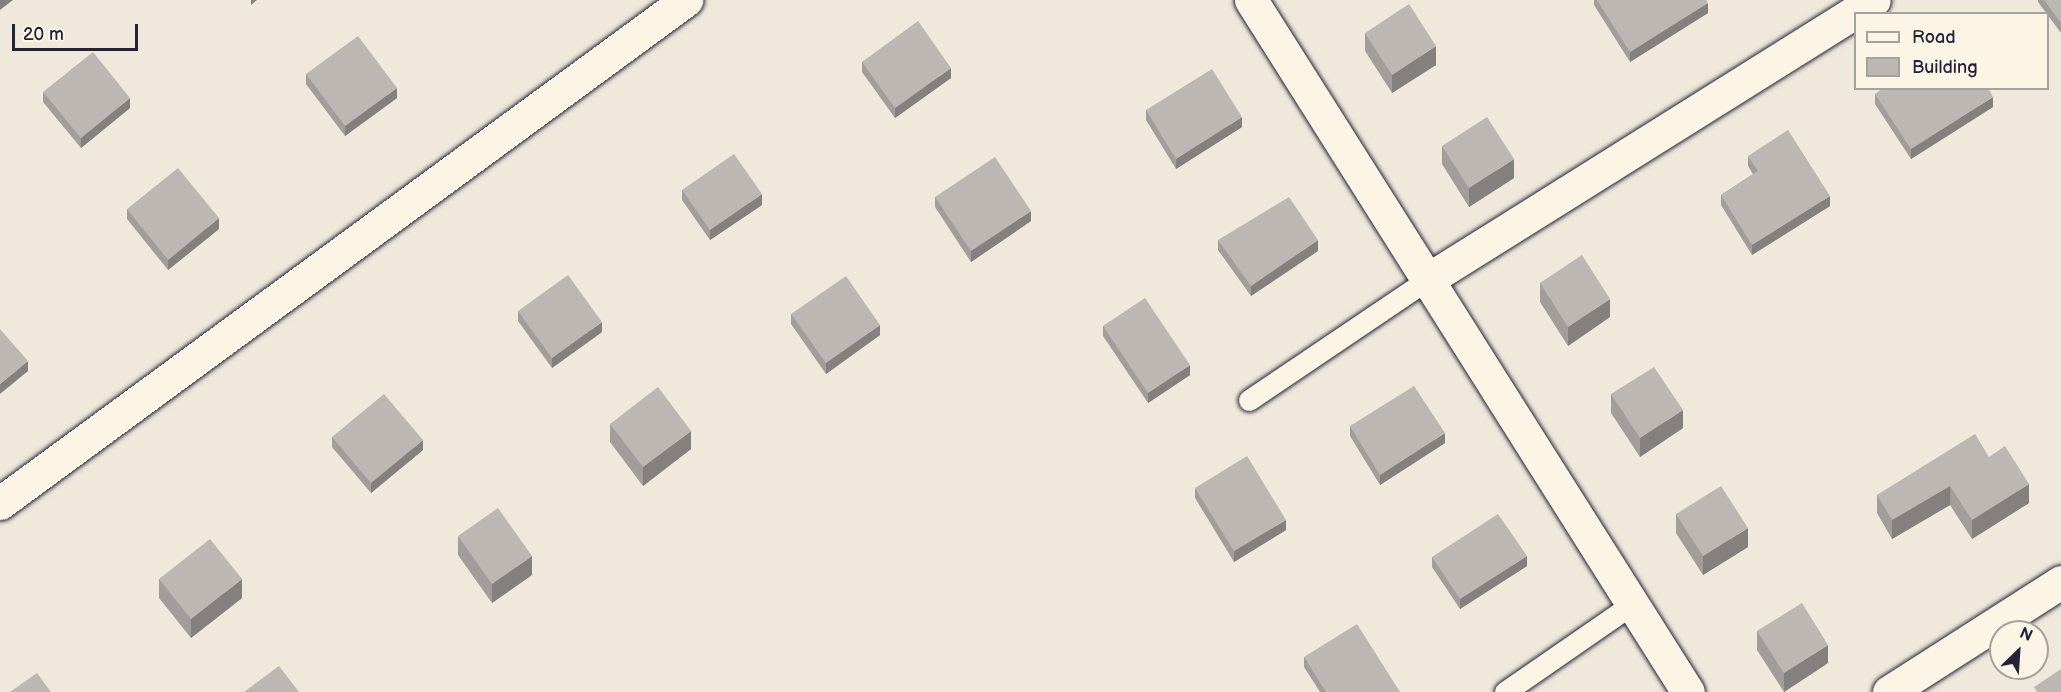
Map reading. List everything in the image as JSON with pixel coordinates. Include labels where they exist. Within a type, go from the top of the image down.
[{"type":"street","points":[[0,503],[686,0]]},
{"type":"street","points":[[1251,0],[1688,692]]},
{"type":"street","points":[[1855,12],[1874,0]]},
{"type":"street","points":[[1427,280],[1854,13]]},
{"type":"street","points":[[1889,692],[2061,582]]},
{"type":"lane","points":[[1249,400],[1427,280]]},
{"type":"lane","points":[[1505,692],[1632,604]]},
{"type":"building","points":[[1597,0],[1706,0],[1708,3],[1630,52]]},
{"type":"building","points":[[2044,0],[2061,0],[2061,23]]},
{"type":"building","points":[[1409,4],[1436,46],[1392,75],[1365,33]]},
{"type":"building","points":[[918,21],[951,68],[895,108],[862,62]]},
{"type":"building","points":[[358,36],[397,88],[345,126],[306,74]]},
{"type":"building","points":[[93,52],[130,98],[81,138],[43,92]]},
{"type":"building","points":[[1212,69],[1242,117],[1176,159],[1146,110]]},
{"type":"building","points":[[1880,90],[1989,90],[1993,97],[1911,149],[1875,94]]},
{"type":"building","points":[[1487,117],[1514,159],[1469,188],[1442,146]]},
{"type":"building","points":[[1788,130],[1830,196],[1752,245],[1721,195],[1758,171],[1748,156]]},
{"type":"building","points":[[734,154],[762,194],[710,230],[682,190]]},
{"type":"building","points":[[995,157],[1031,211],[971,251],[935,197]]},
{"type":"building","points":[[178,168],[219,218],[168,260],[127,209]]},
{"type":"building","points":[[1289,197],[1318,240],[1251,286],[1218,240]]},
{"type":"building","points":[[1582,255],[1610,299],[1568,327],[1540,283]]},
{"type":"building","points":[[568,275],[602,322],[552,358],[518,311]]},
{"type":"building","points":[[846,276],[880,325],[826,363],[791,314]]},
{"type":"building","points":[[1145,298],[1190,365],[1148,393],[1103,326]]},
{"type":"building","points":[[0,329],[28,361],[0,384]]},
{"type":"building","points":[[1654,367],[1683,410],[1640,438],[1611,394]]},
{"type":"building","points":[[1414,386],[1445,433],[1380,475],[1350,426]]},
{"type":"building","points":[[658,387],[691,431],[643,467],[610,424]]},
{"type":"building","points":[[384,394],[423,440],[371,483],[332,437]]},
{"type":"building","points":[[1975,434],[1989,457],[2005,446],[2029,484],[1972,520],[1950,486],[1892,520],[1877,495]]},
{"type":"building","points":[[1247,456],[1286,520],[1234,551],[1195,488]]},
{"type":"building","points":[[1721,486],[1748,528],[1703,556],[1676,514]]},
{"type":"building","points":[[498,508],[532,556],[492,584],[458,536]]},
{"type":"building","points":[[1498,514],[1527,556],[1460,599],[1432,557]]},
{"type":"building","points":[[210,539],[242,579],[191,619],[159,579]]},
{"type":"building","points":[[1802,603],[1828,645],[1784,673],[1757,631]]},
{"type":"building","points":[[1357,624],[1400,692],[1326,692],[1304,657]]},
{"type":"building","points":[[279,666],[299,692],[244,692]]},
{"type":"building","points":[[2061,669],[2061,692],[2037,692],[2034,687],[2044,680],[2049,680],[2049,677]]},
{"type":"building","points":[[37,673],[51,692],[10,692]]}]
